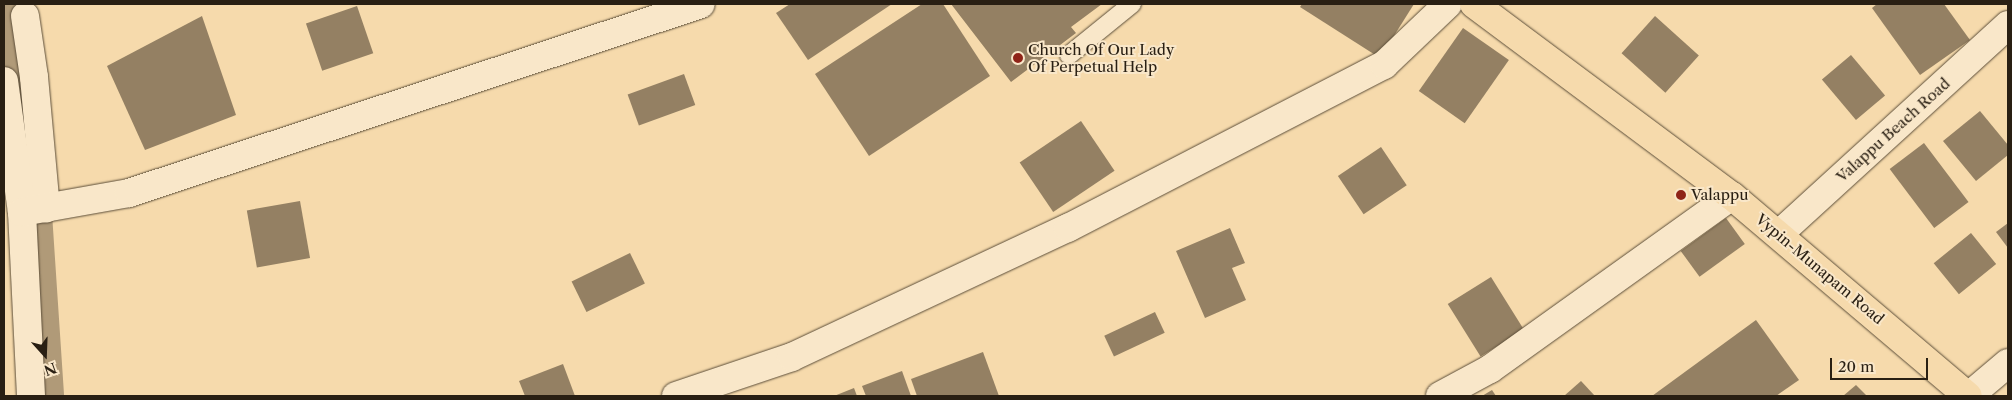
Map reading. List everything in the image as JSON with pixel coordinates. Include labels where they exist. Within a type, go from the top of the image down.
[{"type":"main road","name":"Vypin-Munapam Road","points":[[1474,4],[1732,196],[1969,396]]},
{"type":"street","points":[[34,210],[129,193],[701,4]]},
{"type":"street","points":[[676,396],[792,357],[1068,228],[1384,65],[1448,4]]},
{"type":"street","points":[[25,16],[34,77],[31,396]]},
{"type":"street","name":"Valappu Beach Road","points":[[1779,234],[2008,25]]},
{"type":"street","points":[[4,81],[34,210]]},
{"type":"street","points":[[1440,396],[1490,369],[1732,196]]},
{"type":"street","points":[[1969,396],[2008,363]]},
{"type":"lane","points":[[1069,55],[1132,4]]},
{"type":"building","points":[[790,4],[892,4],[808,60],[776,13]]},
{"type":"building","points":[[922,4],[943,4],[990,76],[869,156],[815,74]]},
{"type":"building","name":"Church Of Our Lady Of Perpetual Help","points":[[951,4],[1102,4],[1071,27],[1076,33],[1011,82]]},
{"type":"building","points":[[1302,4],[1414,4],[1380,58],[1300,7]]},
{"type":"building","points":[[1877,4],[1944,4],[1970,40],[1920,75],[1872,8]]},
{"type":"building","points":[[357,6],[373,53],[322,71],[306,24]]},
{"type":"building","points":[[202,16],[236,115],[145,150],[107,66]]},
{"type":"building","points":[[1655,16],[1699,55],[1665,93],[1622,53]]},
{"type":"building","points":[[1463,28],[1509,60],[1465,123],[1419,91]]},
{"type":"building","points":[[1851,55],[1885,96],[1856,120],[1822,79]]},
{"type":"building","points":[[684,74],[695,105],[639,126],[628,95]]},
{"type":"building","points":[[1980,111],[2008,145],[2008,155],[1976,181],[1943,141]]},
{"type":"building","points":[[1081,121],[1115,171],[1053,212],[1020,162]]},
{"type":"building","points":[[1924,143],[1969,202],[1934,228],[1890,169]]},
{"type":"building","points":[[1381,147],[1407,185],[1364,214],[1338,176]]},
{"type":"building","points":[[300,201],[310,258],[257,267],[247,210]]},
{"type":"building","points":[[1726,218],[1745,244],[1700,277],[1681,251]]},
{"type":"building","points":[[2008,223],[2008,248],[1996,232]]},
{"type":"building","points":[[1230,228],[1245,263],[1232,268],[1246,300],[1205,318],[1176,251]]},
{"type":"building","points":[[1971,233],[1996,264],[1959,294],[1934,263]]},
{"type":"building","points":[[630,253],[645,284],[586,312],[572,281]]},
{"type":"building","points":[[1491,277],[1524,330],[1481,357],[1448,304]]},
{"type":"building","points":[[1155,312],[1165,333],[1114,357],[1104,336]]},
{"type":"building","points":[[1756,320],[1799,380],[1776,396],[1652,396]]},
{"type":"building","points":[[983,352],[999,396],[917,396],[911,379]]},
{"type":"building","points":[[563,364],[575,396],[525,396],[519,381]]},
{"type":"building","points":[[902,371],[911,396],[866,396],[862,386]]},
{"type":"building","points":[[1581,381],[1595,396],[1564,396]]},
{"type":"building","points":[[1856,385],[1867,396],[1843,396]]},
{"type":"building","points":[[854,388],[857,396],[834,396]]},
{"type":"building","points":[[1492,390],[1496,396],[1482,396]]},
{"type":"waterway","points":[[8,4],[29,139]]},
{"type":"waterway","points":[[35,214],[47,396]]},
{"type":"place","name":"Church Of Our Lady Of Perpetual Help","points":[[1018,58]]},
{"type":"place","name":"Valappu","points":[[1681,195]]}]
